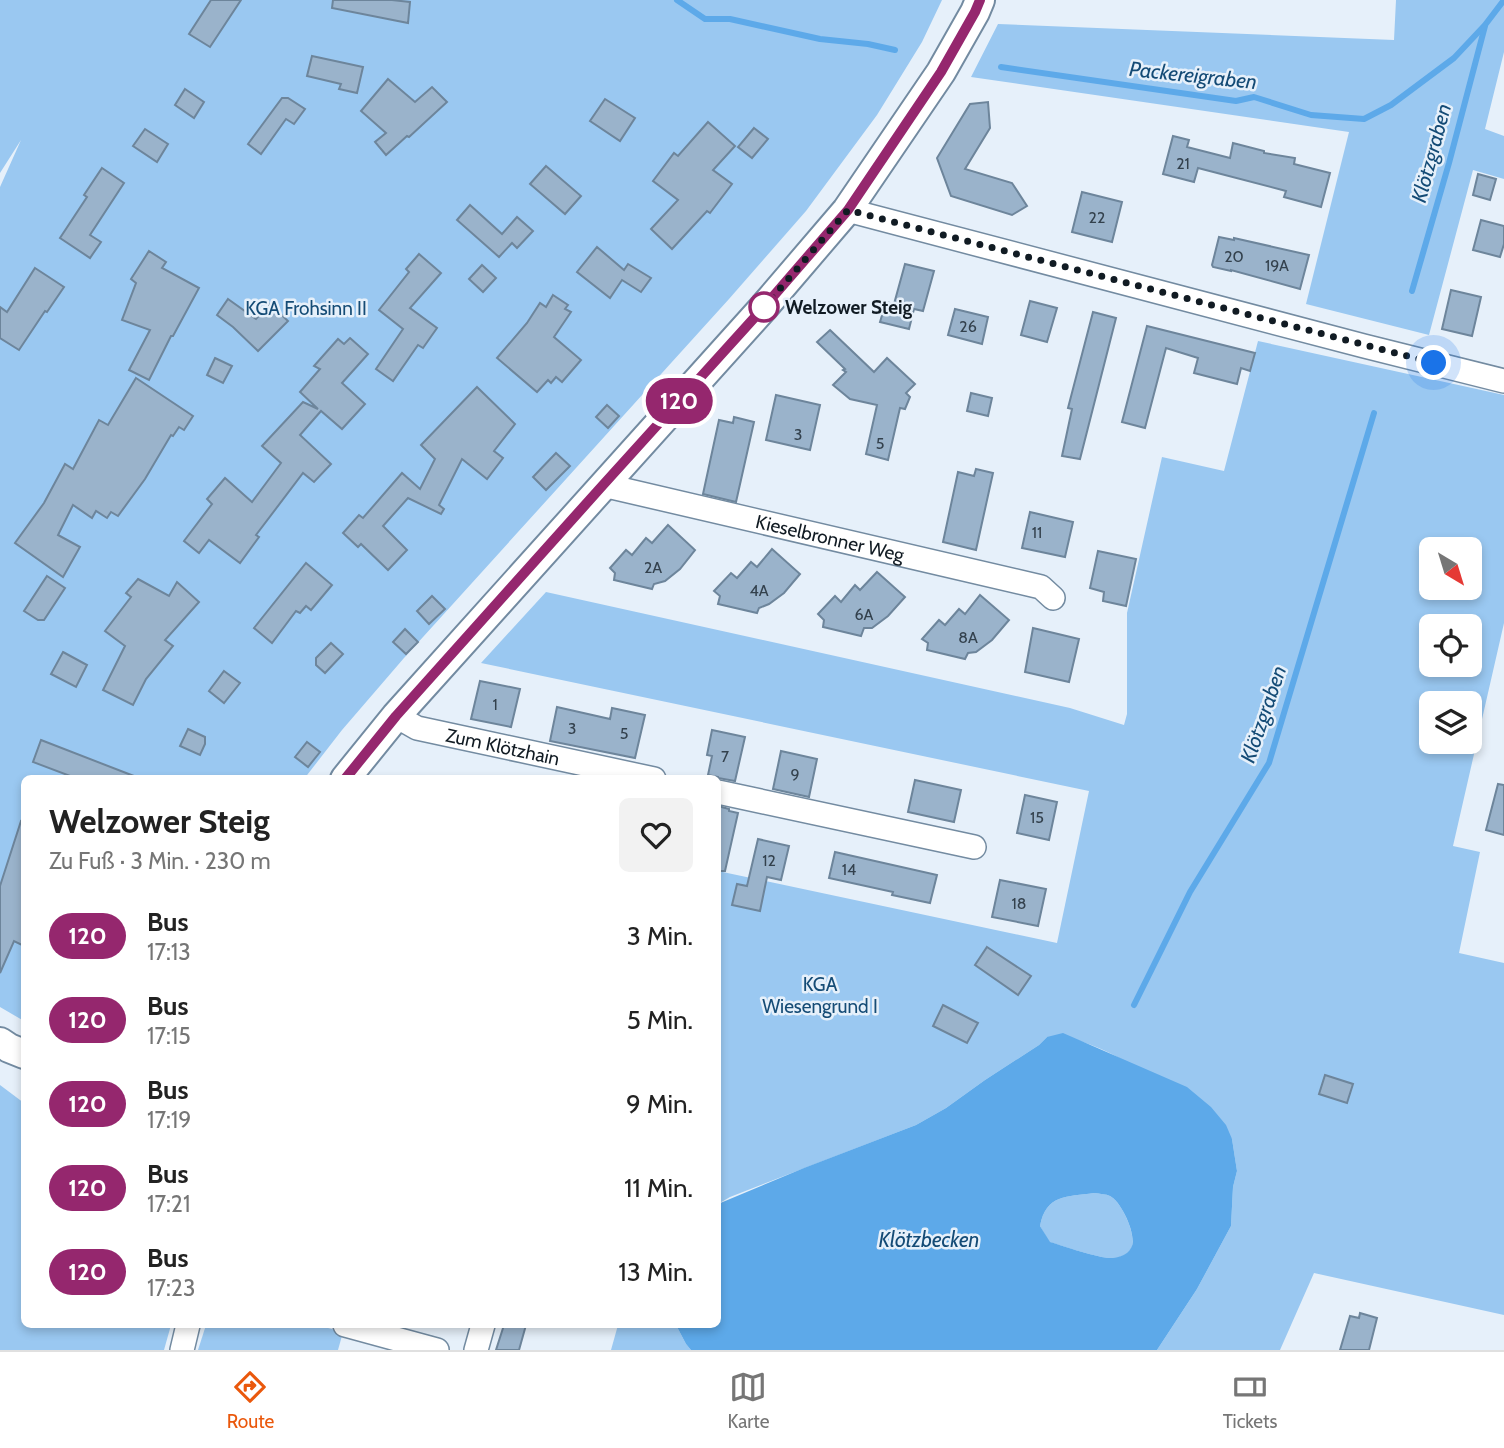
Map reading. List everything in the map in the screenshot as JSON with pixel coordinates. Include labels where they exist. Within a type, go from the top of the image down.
[{"type":"street","points":[[348,775],[396,716],[848,210],[941,72],[979,0]]},
{"type":"street","points":[[848,210],[1504,381]]},
{"type":"street","name":"Kieselbronner Weg","points":[[603,485],[1041,587],[1053,598]]},
{"type":"street","name":"Zum Klötzhain","points":[[396,716],[417,728],[635,775]]},
{"type":"street","points":[[721,793],[974,847]]},
{"type":"street","points":[[181,1350],[187,1328]]},
{"type":"street","points":[[356,1328],[437,1350]]},
{"type":"street","points":[[476,1350],[482,1328]]},
{"type":"green space","name":"KGA Frohsinn II","points":[[0,0],[942,0],[922,42],[877,115],[806,211],[404,658],[307,775],[21,775],[21,1019],[0,1007],[0,187],[21,140],[0,173]]},
{"type":"green space","points":[[1396,0],[1504,0],[1504,52],[1485,129],[1504,136],[1504,179],[1473,170],[1429,335],[1306,304],[1349,132],[971,77],[998,24],[1394,40]]},
{"type":"green space","name":"KGA Wiesengrund I","points":[[1258,341],[1504,395],[1504,623],[1482,719],[1482,691],[1419,691],[1419,754],[1474,754],[1453,846],[1480,852],[1459,953],[1504,963],[1504,1315],[1314,1273],[1280,1350],[1157,1350],[1197,1289],[1231,1226],[1233,1187],[1237,1171],[1232,1139],[1141,1071],[1101,1049],[1072,1039],[1047,1037],[946,1108],[916,1125],[721,1202],[721,872],[1057,943],[1089,791],[481,663],[546,592],[1070,708],[1124,725],[1127,714],[1127,613],[1162,457],[1224,471]]},
{"type":"green space","points":[[0,1085],[21,1101],[21,1328],[170,1328],[164,1350],[0,1350]]},
{"type":"green space","points":[[1094,1193],[1108,1195],[1115,1200],[1128,1221],[1133,1244],[1123,1256],[1100,1256],[1049,1242],[1040,1226],[1047,1208],[1059,1199]]},
{"type":"green space","points":[[205,1328],[328,1328],[343,1332],[338,1350],[198,1350]]},
{"type":"green space","points":[[617,1328],[678,1328],[691,1350],[611,1350]]},
{"type":"water","name":"Klötzbecken","points":[[1063,1033],[1187,1087],[1211,1107],[1226,1125],[1232,1139],[1237,1171],[1233,1187],[1231,1226],[1197,1289],[1157,1350],[691,1350],[678,1328],[721,1328],[721,1203],[916,1125],[946,1108],[1047,1037]],"holes":[[[1094,1193],[1108,1195],[1115,1200],[1128,1220],[1132,1236],[1133,1243],[1121,1256],[1100,1256],[1050,1242],[1040,1226],[1047,1208],[1059,1199]]]},
{"type":"building","points":[[211,0],[241,0],[210,47],[189,34]]},
{"type":"building","points":[[333,0],[410,2],[408,23],[332,8]]},
{"type":"building","points":[[312,56],[363,67],[357,93],[339,89],[341,84],[307,76]]},
{"type":"building","points":[[388,79],[415,102],[432,87],[447,102],[386,155],[375,142],[386,133],[361,111]]},
{"type":"building","points":[[185,89],[204,102],[194,118],[175,105]]},
{"type":"building","points":[[282,98],[288,98],[305,109],[294,124],[286,119],[261,154],[248,144]]},
{"type":"building","points":[[605,99],[635,118],[620,141],[590,121]]},
{"type":"building","points":[[988,102],[990,128],[965,169],[1012,183],[1027,206],[1012,215],[951,196],[937,158],[970,104]]},
{"type":"building","points":[[708,122],[735,146],[713,170],[732,184],[710,213],[707,211],[672,249],[651,229],[678,200],[653,181],[674,153],[678,156]]},
{"type":"building","points":[[754,128],[768,139],[752,158],[738,147]]},
{"type":"building","points":[[145,129],[168,144],[157,162],[133,146]]},
{"type":"building","points":[[1173,136],[1189,140],[1187,147],[1230,158],[1233,143],[1264,153],[1295,158],[1294,164],[1330,173],[1321,207],[1284,197],[1286,191],[1198,168],[1194,182],[1163,174]]},
{"type":"building","points":[[546,166],[581,196],[565,214],[530,184]]},
{"type":"building","points":[[102,168],[124,183],[90,235],[101,242],[90,258],[60,238]]},
{"type":"building","points":[[1478,174],[1496,179],[1490,200],[1473,195]]},
{"type":"building","points":[[1082,192],[1122,202],[1112,242],[1072,232]]},
{"type":"building","points":[[470,205],[502,234],[517,217],[533,231],[517,248],[512,243],[499,257],[457,220]]},
{"type":"building","points":[[1481,220],[1504,226],[1504,244],[1500,257],[1473,250]]},
{"type":"building","points":[[1219,237],[1309,255],[1300,289],[1213,267]]},
{"type":"building","points":[[597,247],[624,270],[628,264],[651,278],[641,292],[622,280],[610,298],[577,272]]},
{"type":"building","points":[[149,251],[166,262],[162,268],[199,288],[149,380],[129,370],[150,330],[122,320],[136,283],[131,279]]},
{"type":"building","points":[[419,254],[441,273],[410,308],[437,328],[423,348],[418,345],[393,381],[376,369],[403,329],[379,310],[409,272],[406,269]]},
{"type":"building","points":[[905,264],[934,271],[923,311],[914,309],[909,329],[880,322],[886,302],[894,304]]},
{"type":"building","points":[[482,265],[496,278],[483,292],[469,279]]},
{"type":"building","points":[[35,268],[64,287],[19,350],[0,338],[0,307],[7,312]]},
{"type":"building","points":[[1451,290],[1481,297],[1472,336],[1442,329]]},
{"type":"building","points":[[553,295],[568,305],[565,309],[571,312],[554,337],[581,360],[562,382],[556,377],[551,383],[548,380],[537,392],[497,358],[540,303],[546,307]]},
{"type":"building","points":[[228,299],[256,319],[270,304],[288,321],[258,351],[217,315]]},
{"type":"building","points":[[1030,301],[1057,308],[1047,342],[1021,335]]},
{"type":"building","points":[[955,309],[988,317],[982,344],[948,335]]},
{"type":"building","points":[[1093,312],[1116,318],[1080,459],[1062,456],[1072,409],[1068,408]]},
{"type":"building","points":[[1147,326],[1255,353],[1250,371],[1241,368],[1237,384],[1194,373],[1198,358],[1166,348],[1145,428],[1122,422]]},
{"type":"building","points":[[830,330],[874,372],[887,358],[915,384],[906,393],[910,397],[905,409],[900,408],[888,460],[866,454],[877,405],[850,399],[833,385],[846,372],[817,342]]},
{"type":"building","points":[[350,338],[368,354],[342,383],[365,404],[342,429],[321,411],[300,435],[331,464],[314,482],[303,473],[256,535],[259,537],[240,563],[209,540],[199,553],[184,541],[212,504],[207,499],[225,478],[252,502],[281,463],[262,446],[303,402],[318,409],[300,392],[320,369],[314,366],[338,339],[344,344]]},
{"type":"building","points":[[215,358],[232,366],[223,383],[207,375]]},
{"type":"building","points":[[136,378],[193,416],[184,430],[179,427],[173,436],[171,435],[145,479],[118,516],[111,512],[107,518],[96,511],[92,518],[73,505],[58,535],[80,547],[63,577],[15,543],[44,503],[65,464],[73,469],[99,420],[108,425]]},
{"type":"building","points":[[477,387],[515,424],[494,451],[503,458],[487,479],[462,459],[439,505],[444,509],[441,514],[408,498],[383,526],[407,550],[388,570],[361,544],[358,547],[343,533],[359,515],[363,518],[402,473],[420,489],[435,459],[421,445]]},
{"type":"building","points":[[971,393],[992,398],[988,416],[967,411]]},
{"type":"building","points":[[776,395],[820,405],[810,450],[766,440]]},
{"type":"building","points":[[607,405],[619,416],[608,428],[596,417]]},
{"type":"building","points":[[734,417],[754,422],[736,502],[703,494],[719,420],[733,423]]},
{"type":"building","points":[[556,453],[570,466],[546,490],[533,477]]},
{"type":"building","points":[[976,469],[993,473],[976,550],[943,542],[958,472],[974,476]]},
{"type":"building","points":[[1030,512],[1073,522],[1065,557],[1022,548]]},
{"type":"building","points":[[668,525],[695,550],[680,569],[665,581],[654,584],[652,589],[614,580],[615,573],[610,568],[626,550],[632,555],[646,538],[652,543]]},
{"type":"building","points":[[772,549],[800,574],[784,593],[759,608],[757,613],[718,604],[720,596],[714,591],[731,573],[737,578],[751,562],[757,567]]},
{"type":"building","points":[[1098,551],[1136,559],[1126,606],[1103,601],[1104,592],[1090,588]]},
{"type":"building","points":[[306,563],[332,585],[311,610],[306,606],[300,613],[296,611],[272,643],[254,628]]},
{"type":"building","points":[[877,572],[905,597],[888,616],[872,628],[864,628],[861,636],[823,627],[824,620],[818,614],[835,596],[841,602],[855,585],[860,590]]},
{"type":"building","points":[[47,576],[65,588],[44,620],[38,620],[24,611]]},
{"type":"building","points":[[138,579],[169,596],[177,582],[199,602],[165,640],[173,646],[146,679],[133,705],[103,690],[125,646],[105,631],[131,597],[126,593]]},
{"type":"building","points":[[980,595],[1009,620],[992,640],[976,652],[968,653],[965,659],[927,650],[928,643],[922,639],[939,620],[945,625],[959,609],[965,614]]},
{"type":"building","points":[[432,596],[445,609],[429,624],[417,611]]},
{"type":"building","points":[[1033,628],[1079,639],[1069,682],[1025,672]]},
{"type":"building","points":[[405,629],[418,642],[406,654],[393,642]]},
{"type":"building","points":[[331,643],[343,654],[325,673],[316,665],[316,658]]},
{"type":"building","points":[[63,652],[87,665],[76,687],[51,674]]},
{"type":"building","points":[[224,671],[240,683],[224,703],[209,691]]},
{"type":"building","points":[[480,681],[520,689],[511,727],[471,719]]},
{"type":"building","points":[[557,707],[610,719],[612,708],[645,715],[635,758],[550,741]]},
{"type":"building","points":[[188,729],[205,737],[200,755],[180,746]]},
{"type":"building","points":[[712,730],[745,737],[735,781],[721,779],[721,775],[708,775],[712,756],[707,755]]},
{"type":"building","points":[[41,740],[131,775],[67,775],[33,762]]},
{"type":"building","points":[[307,742],[320,752],[308,767],[295,757]]},
{"type":"building","points":[[781,751],[817,759],[809,797],[773,789]]},
{"type":"building","points":[[915,780],[961,790],[954,822],[908,812]]},
{"type":"building","points":[[1498,784],[1504,785],[1504,835],[1486,830]]},
{"type":"building","points":[[1025,795],[1057,802],[1049,840],[1017,833]]},
{"type":"building","points":[[721,807],[738,813],[725,871],[721,871]]},
{"type":"building","points":[[21,821],[21,944],[14,941],[0,973],[0,886]]},
{"type":"building","points":[[758,839],[789,846],[781,880],[767,877],[760,911],[732,905],[737,884],[747,886]]},
{"type":"building","points":[[835,852],[937,875],[930,903],[829,878]]},
{"type":"building","points":[[1000,880],[1046,889],[1038,926],[992,917]]},
{"type":"building","points":[[987,947],[1031,976],[1018,995],[975,965]]},
{"type":"building","points":[[943,1005],[978,1023],[967,1043],[933,1026]]},
{"type":"building","points":[[1325,1075],[1353,1084],[1347,1103],[1319,1094]]},
{"type":"building","points":[[1360,1313],[1377,1318],[1369,1350],[1340,1350],[1350,1316],[1359,1318]]},
{"type":"building","points":[[503,1328],[525,1328],[519,1350],[496,1350]]},
{"type":"waterway","name":"Packereigraben","points":[[677,0],[705,19],[730,19],[820,39],[895,50]]},
{"type":"waterway","name":"Packereigraben","points":[[1001,67],[1236,101],[1254,97],[1311,115],[1364,119],[1391,105],[1454,58],[1504,0]]},
{"type":"waterway","name":"Klötzgraben","points":[[1412,291],[1485,26]]},
{"type":"waterway","name":"Klötzgraben","points":[[1134,1005],[1190,892],[1269,763],[1374,413]]},
{"type":"bus line","name":"120","points":[[348,775],[396,716],[848,210],[941,72],[980,0]]},
{"type":"place","name":"Welzower Steig","points":[[764,307]]},
{"type":"route","points":[[764,307],[848,210],[1434,363]]}]
